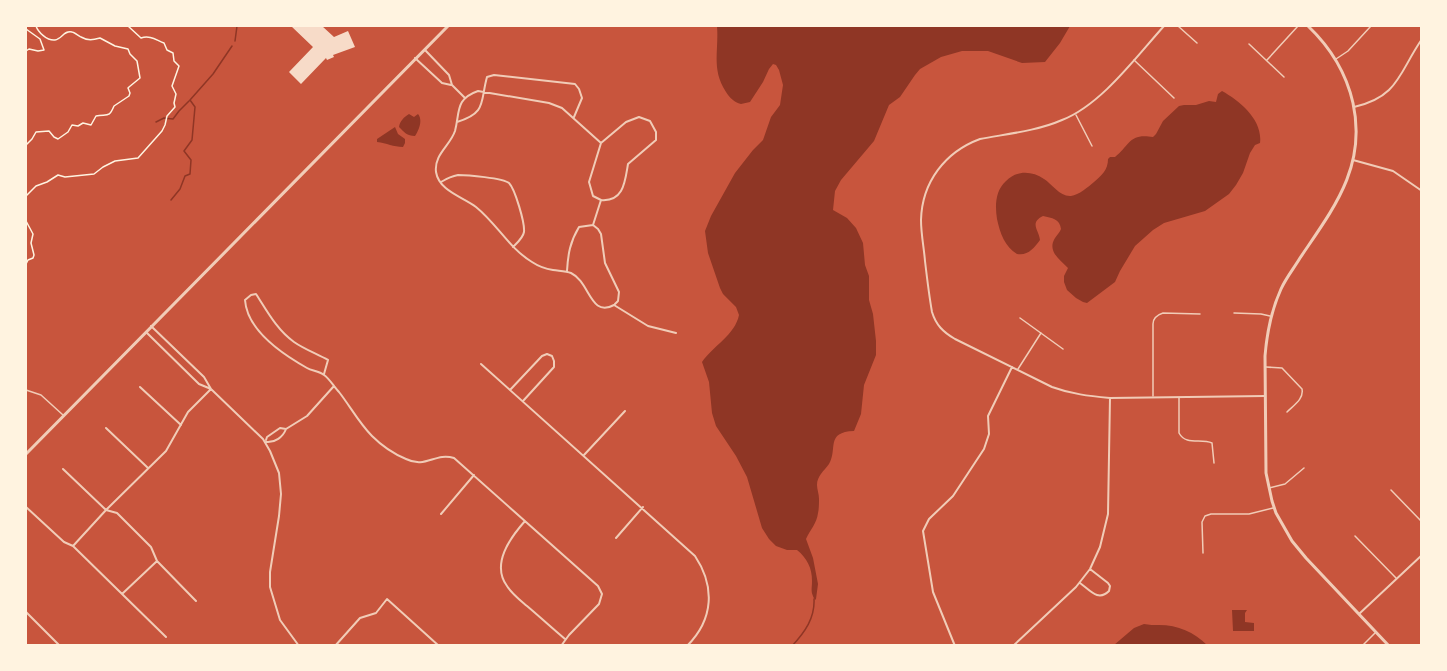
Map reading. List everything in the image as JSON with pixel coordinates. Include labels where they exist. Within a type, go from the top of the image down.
[{"type":"street","points":[[26,454],[448,26]]},
{"type":"street","points":[[1164,26],[1096,99],[1076,114],[1054,123],[967,145],[951,155],[940,167],[932,179],[924,200],[921,223],[932,312],[936,322],[948,335],[1052,387],[1067,392],[1089,397],[1110,398],[1265,396]]},
{"type":"street","points":[[1308,26],[1335,59],[1347,82],[1354,107],[1356,134],[1348,179],[1339,198],[1286,280],[1271,316],[1266,338],[1265,460],[1274,507],[1280,522],[1296,546],[1389,645]]},
{"type":"street","points":[[1354,107],[1379,98],[1390,90],[1422,39]]},
{"type":"street","points":[[424,50],[449,75],[452,85],[465,98]]},
{"type":"street","points":[[415,58],[442,82],[452,85]]},
{"type":"street","points":[[457,122],[472,116],[477,110],[482,103],[487,77],[494,75],[575,84],[582,98],[574,117]]},
{"type":"street","points":[[567,272],[567,256],[572,239],[579,227],[593,225],[602,234],[605,263],[618,292],[618,301],[604,308],[597,306],[582,281],[575,276],[535,264],[513,247],[481,211],[445,188],[436,176],[436,168],[440,154],[453,135],[459,109],[465,98],[478,91],[549,103],[562,108],[601,143]]},
{"type":"street","points":[[639,117],[650,121],[656,132],[656,140],[628,164],[621,191],[616,198],[608,201],[593,196],[589,182],[601,143],[626,122],[639,117]]},
{"type":"street","points":[[1353,160],[1393,171],[1422,191]]},
{"type":"street","points":[[441,182],[458,175],[503,179],[510,184],[518,205],[524,234],[513,247]]},
{"type":"street","points":[[593,225],[601,200]]},
{"type":"street","points":[[324,374],[327,360],[295,343],[285,334],[256,294],[245,300],[251,321],[271,343],[296,362],[310,370],[324,374],[372,437],[408,461],[419,463],[442,456],[457,460],[598,586],[602,597],[599,604],[561,645]]},
{"type":"street","points":[[614,305],[648,326],[676,333]]},
{"type":"street","points":[[151,326],[266,442],[279,473],[281,494],[270,587],[280,620],[299,645]]},
{"type":"street","points":[[146,332],[199,384],[211,389]]},
{"type":"street","points":[[510,390],[542,356],[547,354],[552,356],[554,367],[523,401]]},
{"type":"street","points":[[481,364],[695,556],[705,574],[709,591],[707,612],[701,629],[687,645]]},
{"type":"street","points":[[955,645],[933,592],[923,531],[929,519],[953,496],[984,449],[989,434],[988,417],[1012,367]]},
{"type":"street","points":[[140,387],[181,425]]},
{"type":"street","points":[[266,442],[271,442],[284,435],[286,429],[307,416],[334,387]]},
{"type":"street","points":[[73,546],[170,446],[188,412],[211,389]]},
{"type":"street","points":[[1013,645],[1080,583],[1100,548],[1108,514],[1110,398]]},
{"type":"street","points":[[584,455],[625,411]]},
{"type":"street","points":[[106,428],[148,468]]},
{"type":"street","points":[[266,442],[267,436],[280,428],[286,429]]},
{"type":"street","points":[[63,469],[106,510],[117,513],[124,519],[151,547],[157,561],[196,601]]},
{"type":"street","points":[[441,514],[474,476]]},
{"type":"street","points":[[26,507],[64,542],[73,546],[166,636]]},
{"type":"street","points":[[616,538],[643,507]]},
{"type":"street","points":[[525,521],[504,552],[500,565],[502,577],[509,590],[565,639]]},
{"type":"street","points":[[1359,614],[1421,557]]},
{"type":"street","points":[[122,594],[157,561]]},
{"type":"street","points":[[1080,583],[1098,596],[1109,591],[1108,583],[1090,569]]},
{"type":"street","points":[[335,645],[360,618],[376,613],[387,599],[439,645]]},
{"type":"street","points":[[26,612],[60,645]]},
{"type":"lane","points":[[1178,26],[1197,43]]},
{"type":"lane","points":[[1266,60],[1298,26]]},
{"type":"lane","points":[[1335,59],[1348,51],[1371,26]]},
{"type":"lane","points":[[1249,45],[1284,77]]},
{"type":"lane","points":[[1133,60],[1174,98]]},
{"type":"lane","points":[[1076,114],[1092,147]]},
{"type":"lane","points":[[1153,397],[1154,319],[1163,313],[1200,314]]},
{"type":"lane","points":[[1234,313],[1271,316]]},
{"type":"lane","points":[[1020,318],[1064,349]]},
{"type":"lane","points":[[1017,370],[1041,333]]},
{"type":"lane","points":[[1265,367],[1282,368],[1302,389],[1303,395],[1287,412]]},
{"type":"lane","points":[[26,390],[41,395],[63,415]]},
{"type":"lane","points":[[1179,398],[1180,437],[1185,440],[1210,441],[1213,445],[1214,463]]},
{"type":"lane","points":[[1269,488],[1285,484],[1304,468]]},
{"type":"lane","points":[[1390,490],[1422,522]]},
{"type":"lane","points":[[1203,553],[1202,522],[1205,516],[1249,514],[1274,507]]},
{"type":"lane","points":[[1355,536],[1396,579]]},
{"type":"lane","points":[[1355,645],[1361,645],[1376,632]]},
{"type":"path","points":[[26,145],[36,132],[49,131],[58,139],[68,132],[72,124],[92,125],[96,116],[111,114],[114,106],[129,96],[128,88],[140,78],[137,61],[128,50],[100,38],[85,39],[69,31],[52,39],[41,33],[36,26]]},
{"type":"path","points":[[26,196],[36,186],[58,175],[65,177],[91,175],[115,161],[138,158],[162,131],[167,116],[175,108],[177,94],[172,86],[179,68],[174,61],[173,53],[167,50],[164,43],[153,37],[141,38],[128,26]]},
{"type":"path","points":[[26,29],[40,39],[44,50],[29,49],[26,51]]},
{"type":"path","points":[[26,221],[33,234],[31,243],[34,257],[26,264]]},
{"type":"shaded area","points":[[717,26],[1070,26],[1045,62],[1022,63],[988,51],[962,51],[941,57],[920,69],[900,97],[889,105],[874,141],[841,180],[835,191],[833,210],[847,218],[856,228],[863,243],[865,265],[869,276],[869,300],[873,314],[876,355],[864,385],[861,414],[854,431],[839,434],[836,438],[829,464],[817,482],[819,508],[815,523],[806,539],[813,558],[818,584],[815,600],[812,592],[811,572],[804,556],[797,550],[787,550],[776,546],[762,528],[747,477],[716,426],[712,413],[709,382],[702,362],[733,329],[739,315],[736,307],[720,288],[708,253],[705,231],[735,173],[763,140],[771,117],[780,105],[783,85],[779,70],[773,64],[750,102],[741,104],[732,100],[721,84],[717,68]]},
{"type":"shaded area","points":[[1222,91],[1249,112],[1260,135],[1260,143],[1255,145],[1250,153],[1236,185],[1229,194],[1205,211],[1164,223],[1153,230],[1135,246],[1115,282],[1087,303],[1076,298],[1067,290],[1064,282],[1068,268],[1058,258],[1052,247],[1061,229],[1057,221],[1043,216],[1036,221],[1040,240],[1028,253],[1017,254],[1006,244],[998,224],[996,204],[1002,185],[1010,177],[1020,173],[1035,174],[1067,196],[1077,194],[1102,175],[1108,159],[1115,157],[1134,138],[1153,137],[1163,121],[1179,106],[1216,102],[1218,94]]},
{"type":"shaded area","points":[[409,114],[414,117],[418,114],[420,119],[415,136],[404,132],[399,127],[402,119]]},
{"type":"shaded area","points":[[395,127],[398,134],[405,139],[403,147],[377,142],[377,139]]},
{"type":"shaded area","points":[[1232,610],[1247,610],[1245,622],[1254,623],[1254,631],[1233,631]]},
{"type":"shaded area","points":[[1144,624],[1179,628],[1197,636],[1207,645],[1114,645],[1134,628]]},
{"type":"building","points":[[291,26],[322,26],[334,37],[348,31],[355,47],[333,55],[334,57],[327,60],[326,58],[301,84],[289,72],[313,47]]},
{"type":"waterway","points":[[235,41],[237,26]]},
{"type":"waterway","points":[[171,200],[180,189],[185,176],[190,174],[191,160],[184,151],[192,140],[195,107],[190,100],[213,74],[232,46]]},
{"type":"waterway","points":[[156,122],[164,118],[173,119],[189,101]]},
{"type":"waterway","points":[[792,646],[808,624],[813,612],[814,599]]}]
